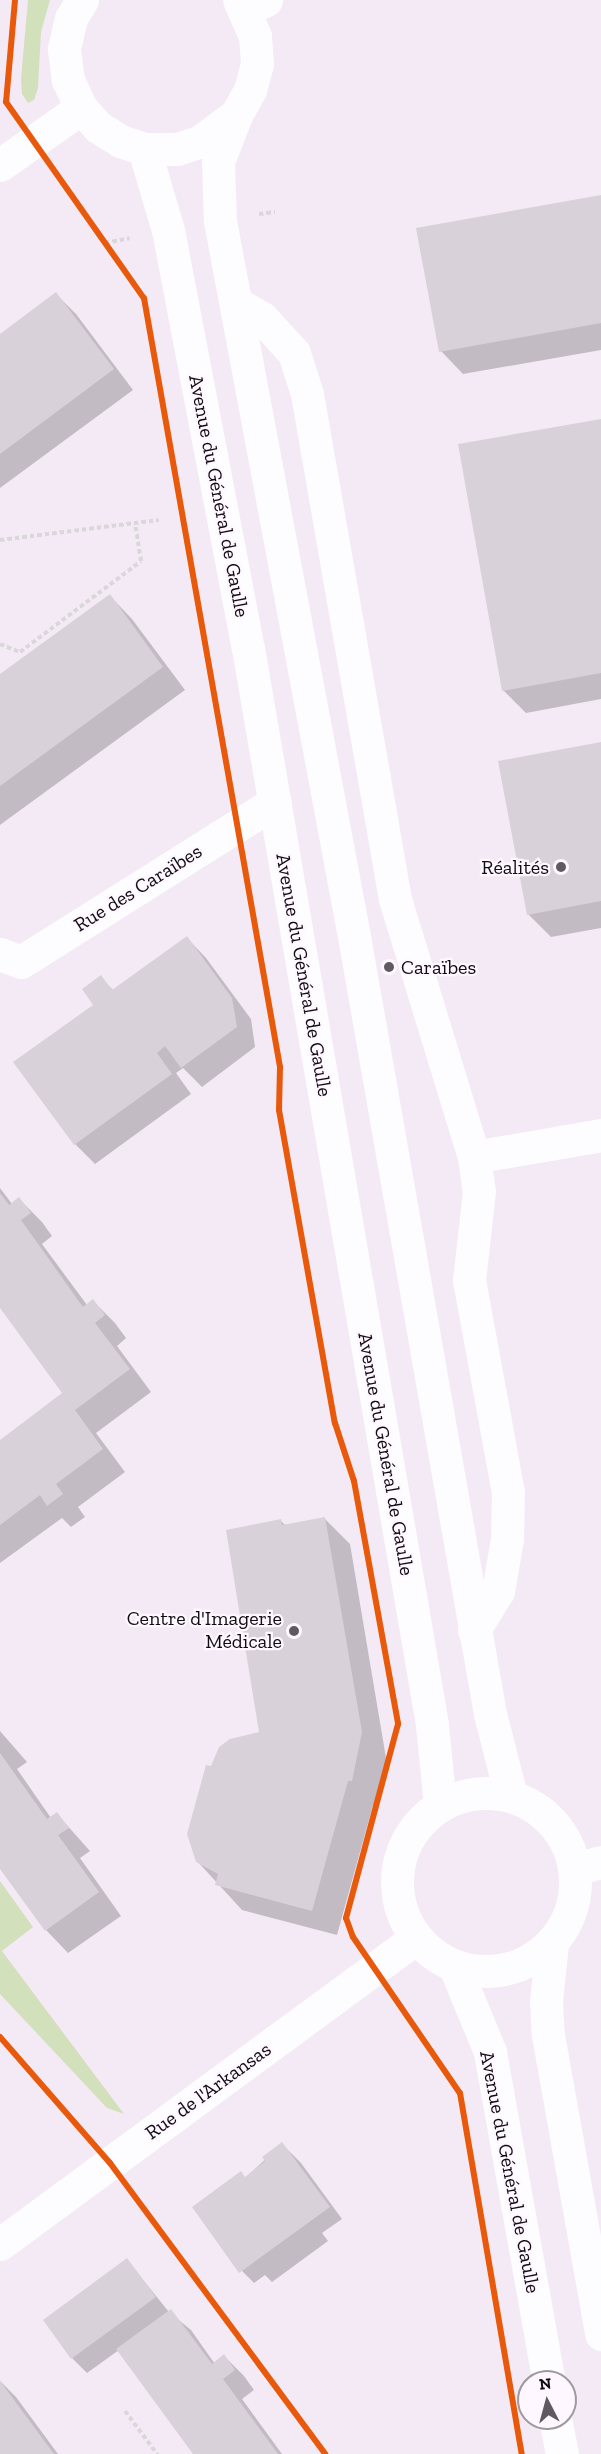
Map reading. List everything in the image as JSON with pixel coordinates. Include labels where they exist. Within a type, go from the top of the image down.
[{"type":"main road","points":[[82,0],[71,18],[64,49],[68,80],[81,108],[98,127],[120,141],[144,149],[177,149],[199,142],[236,115]]},
{"type":"main road","points":[[250,3],[257,64],[250,90],[236,115],[218,162],[220,221],[355,942],[474,1630],[498,1754],[511,1796]]},
{"type":"main road","points":[[0,165],[81,108]]},
{"type":"main road","name":"Avenue du Général de Gaulle","points":[[144,149],[168,230],[275,802],[432,1725],[440,1805]]},
{"type":"main road","points":[[236,303],[262,318],[294,353],[307,394],[395,899],[474,1157],[479,1191],[469,1280],[507,1492],[507,1539],[498,1591],[474,1630]]},
{"type":"main road","name":"Rue des Caraïbes","points":[[0,954],[21,962],[275,802]]},
{"type":"main road","points":[[474,1157],[601,1135]]},
{"type":"main road","points":[[463,1795],[511,1796],[547,1816],[570,1849],[588,1865],[572,1909],[552,1943],[531,1959],[507,1969],[481,1972],[455,1967],[434,1955],[416,1938],[398,1900],[397,1866],[406,1842],[420,1821],[440,1805],[463,1795]]},
{"type":"main road","name":"Rue de l'Arkansas","points":[[0,2244],[416,1938]]},
{"type":"main road","points":[[552,1943],[546,2001],[548,2035],[601,2334]]},
{"type":"main road","name":"Avenue du Général de Gaulle","points":[[455,1967],[490,2052],[547,2370]]},
{"type":"main road","points":[[557,2430],[562,2454]]},
{"type":"path","points":[[0,540],[159,520]]},
{"type":"path","points":[[0,644],[20,652],[141,561],[135,523]]},
{"type":"path","points":[[125,2411],[157,2454]]},
{"type":"green space","points":[[28,0],[50,0],[41,32],[38,88],[34,100],[28,103],[22,94],[21,79]]},
{"type":"green space","points":[[0,1881],[33,1927],[2,1951],[124,2114],[107,2108],[0,1994]]},
{"type":"building","points":[[601,195],[601,323],[439,352],[416,228]]},
{"type":"building","points":[[56,292],[114,369],[0,454],[0,334]]},
{"type":"building","points":[[601,419],[601,673],[502,691],[458,444]]},
{"type":"building","points":[[110,594],[163,667],[0,786],[0,674]]},
{"type":"building","points":[[601,742],[601,901],[527,915],[498,761]]},
{"type":"building","points":[[187,936],[232,998],[237,1027],[181,1068],[165,1046],[157,1053],[172,1074],[74,1145],[13,1062],[93,1005],[82,989],[101,975],[112,990]]},
{"type":"building","points":[[0,1193],[9,1205],[19,1197],[31,1213],[21,1220],[83,1307],[93,1299],[105,1315],[95,1323],[130,1369],[75,1410],[103,1449],[56,1484],[63,1494],[47,1506],[40,1495],[0,1525],[0,1440],[62,1393],[0,1308]]},
{"type":"building","name":"Centre d'Imagerie Médicale","points":[[325,1517],[362,1732],[352,1781],[348,1781],[312,1911],[215,1885],[218,1874],[196,1862],[187,1834],[206,1765],[211,1766],[219,1747],[230,1739],[259,1732],[226,1530],[281,1519],[282,1525]]},
{"type":"building","points":[[0,1753],[47,1819],[57,1812],[69,1828],[58,1835],[99,1892],[45,1931],[0,1869]]},
{"type":"building","points":[[282,2142],[330,2207],[239,2273],[192,2207],[241,2171],[245,2177],[265,2161],[262,2157]]},
{"type":"building","points":[[127,2258],[156,2297],[71,2359],[43,2320]]},
{"type":"building","points":[[171,2309],[212,2364],[224,2354],[235,2370],[223,2379],[278,2454],[193,2454],[116,2349]]},
{"type":"building","points":[[0,2381],[54,2454],[0,2454]]},
{"type":"cycle path","points":[[15,0],[6,102],[144,298],[280,1067],[279,1110],[335,1423],[354,1481],[398,1724],[346,1918],[353,1937],[460,2093],[522,2454]]},
{"type":"cycle path","points":[[0,2037],[110,2163],[325,2454]]},
{"type":"place","name":"Réalités","points":[[561,867]]},
{"type":"place","name":"Caraïbes","points":[[389,967]]},
{"type":"place","name":"Centre d'Imagerie Médicale","points":[[294,1631]]}]
